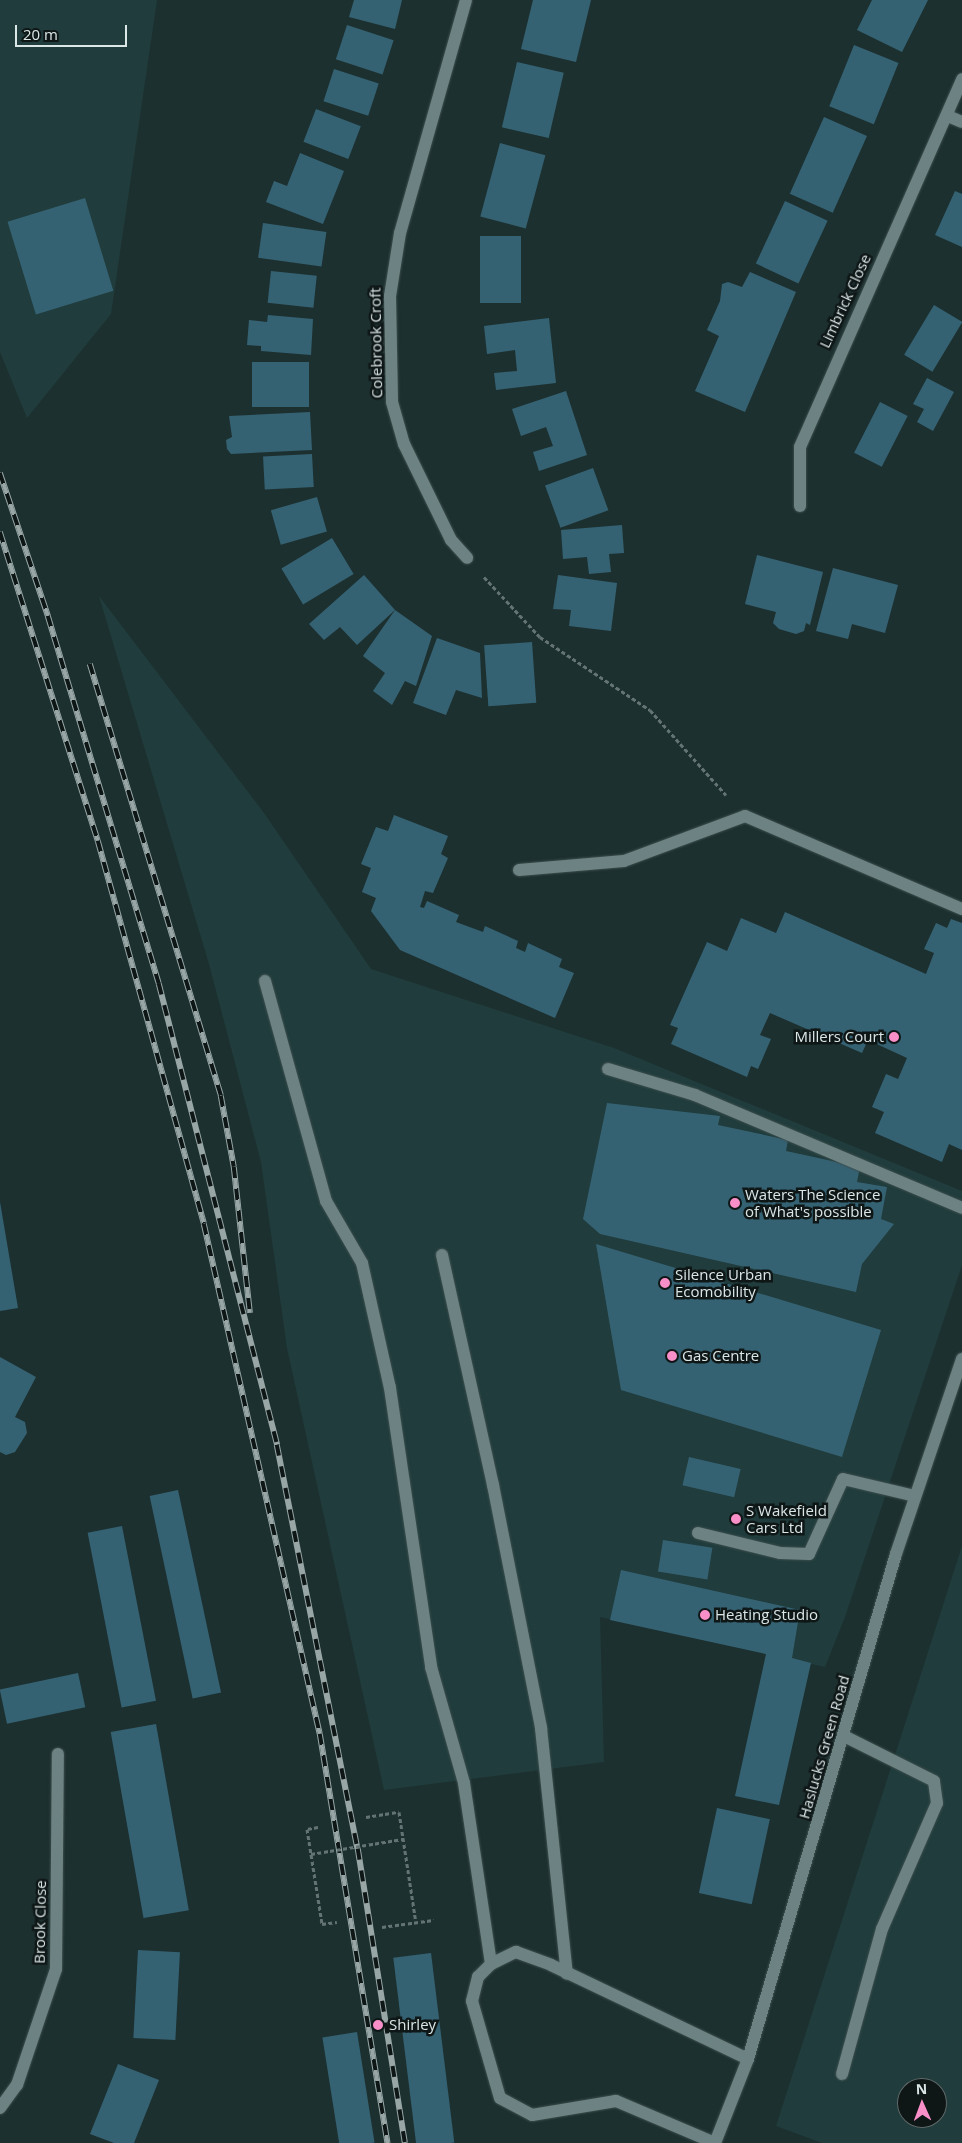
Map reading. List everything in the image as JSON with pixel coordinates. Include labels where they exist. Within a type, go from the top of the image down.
[{"type":"street","name":"Colebrook Croft","points":[[466,0],[400,233],[390,296],[392,402],[404,444],[451,540],[467,558]]},
{"type":"street","name":"Limbrick Close","points":[[800,506],[800,447],[828,378],[948,116],[962,79]]},
{"type":"street","points":[[948,116],[962,122]]},
{"type":"street","points":[[519,870],[624,862],[745,816],[962,909]]},
{"type":"street","points":[[264,980],[326,1201],[362,1263],[390,1388],[431,1667],[464,1783],[491,1964]]},
{"type":"street","points":[[608,1070],[695,1095],[962,1208]]},
{"type":"street","points":[[442,1255],[491,1476],[540,1728],[567,1974]]},
{"type":"street","name":"Haslucks Green Road","points":[[715,2143],[748,2059],[915,1496],[962,1360]]},
{"type":"street","points":[[698,1534],[780,1553],[810,1554],[843,1479],[915,1496]]},
{"type":"street","points":[[842,2074],[882,1929],[937,1804],[934,1781],[844,1736]]},
{"type":"street","name":"Brook Close","points":[[0,2108],[17,2085],[56,1969],[58,1754]]},
{"type":"street","points":[[715,2143],[616,2101],[532,2115],[500,2098],[472,2001],[478,1977],[491,1964],[516,1952],[748,2059]]},
{"type":"path","points":[[467,558],[540,637],[650,710],[745,816]]},
{"type":"path","points":[[366,1817],[399,1812],[416,1923]]},
{"type":"path","points":[[318,1827],[307,1829],[322,1924],[337,1922]]},
{"type":"path","points":[[311,1854],[403,1839]]},
{"type":"path","points":[[382,1927],[434,1920]]},
{"type":"shaded area","points":[[0,0],[157,0],[111,314],[27,418],[0,352]]},
{"type":"shaded area","points":[[99,596],[264,813],[371,969],[614,1048],[962,1191],[962,1265],[845,1617],[825,1667],[600,1617],[604,1762],[384,1790],[287,1348],[261,1162],[209,964]]},
{"type":"shaded area","points":[[962,1546],[962,2143],[822,2143],[776,2126]]},
{"type":"building","points":[[354,0],[402,0],[395,29],[349,17]]},
{"type":"building","points":[[533,0],[591,0],[576,62],[521,49]]},
{"type":"building","points":[[872,0],[928,0],[902,52],[857,30]]},
{"type":"building","points":[[347,25],[394,40],[382,74],[336,59]]},
{"type":"building","points":[[854,45],[899,63],[874,124],[829,106]]},
{"type":"building","points":[[517,62],[564,73],[549,138],[502,127]]},
{"type":"building","points":[[334,69],[379,84],[368,116],[323,101]]},
{"type":"building","points":[[316,109],[361,126],[348,159],[303,142]]},
{"type":"building","points":[[824,117],[867,136],[833,213],[790,194]]},
{"type":"building","points":[[500,143],[545,155],[526,229],[480,216]]},
{"type":"building","points":[[300,153],[344,171],[323,224],[266,202],[274,181],[287,186]]},
{"type":"building","points":[[955,191],[962,194],[962,247],[935,235]]},
{"type":"building","points":[[85,198],[113,291],[36,314],[8,222]]},
{"type":"building","points":[[785,201],[828,221],[798,283],[756,264]]},
{"type":"building","points":[[263,223],[326,232],[322,267],[258,258]]},
{"type":"building","points":[[480,236],[521,236],[521,303],[480,303]]},
{"type":"building","points":[[271,271],[317,276],[313,308],[268,303]]},
{"type":"building","points":[[750,272],[796,292],[745,412],[695,391],[719,336],[707,330],[720,301],[722,284],[728,282],[742,287]]},
{"type":"building","points":[[934,305],[962,322],[932,372],[904,355]]},
{"type":"building","points":[[268,315],[313,319],[311,355],[261,351],[261,346],[247,345],[249,320],[267,322]]},
{"type":"building","points":[[549,318],[556,383],[496,390],[494,373],[517,371],[515,350],[487,354],[484,326]]},
{"type":"building","points":[[252,362],[309,362],[309,407],[252,407]]},
{"type":"building","points":[[927,378],[954,392],[933,431],[917,422],[924,409],[913,404]]},
{"type":"building","points":[[566,391],[587,455],[539,471],[533,452],[553,446],[546,427],[521,436],[512,409]]},
{"type":"building","points":[[880,402],[908,416],[882,467],[854,453]]},
{"type":"building","points":[[310,412],[312,450],[231,454],[227,449],[226,440],[232,437],[229,416]]},
{"type":"building","points":[[312,454],[314,487],[265,490],[263,457]]},
{"type":"building","points":[[593,468],[608,510],[560,528],[545,485]]},
{"type":"building","points":[[317,497],[327,532],[281,545],[271,510]]},
{"type":"building","points":[[622,525],[624,553],[609,554],[611,572],[589,574],[587,557],[563,559],[561,530]]},
{"type":"building","points":[[332,538],[354,574],[303,604],[281,568]]},
{"type":"building","points":[[757,555],[823,572],[810,625],[806,623],[804,631],[796,634],[779,629],[773,623],[776,612],[745,604]]},
{"type":"building","points":[[833,568],[898,585],[885,633],[852,624],[848,639],[816,631]]},
{"type":"building","points":[[364,575],[395,610],[357,645],[340,627],[324,640],[309,624]]},
{"type":"building","points":[[558,575],[617,583],[611,631],[569,626],[571,610],[553,609]]},
{"type":"building","points":[[395,610],[432,636],[416,686],[405,681],[392,705],[373,691],[385,673],[363,656]]},
{"type":"building","points":[[437,638],[480,653],[482,698],[456,690],[446,715],[413,703]]},
{"type":"building","points":[[532,642],[536,703],[488,706],[484,645]]},
{"type":"building","points":[[394,815],[448,836],[441,854],[448,858],[433,893],[425,891],[420,907],[424,908],[427,901],[459,915],[456,922],[483,932],[485,926],[518,941],[516,948],[525,952],[528,943],[562,959],[559,967],[574,973],[555,1018],[400,950],[371,911],[376,898],[362,892],[371,868],[361,864],[376,827],[388,831]]},
{"type":"building","name":"Millers Court","points":[[785,912],[926,974],[934,953],[924,949],[936,923],[947,928],[951,919],[962,923],[962,1150],[949,1144],[942,1162],[875,1133],[884,1112],[872,1107],[886,1074],[898,1079],[907,1058],[868,1040],[862,1053],[770,1013],[760,1035],[771,1039],[758,1069],[751,1066],[747,1077],[671,1044],[678,1028],[670,1025],[707,942],[727,951],[741,918],[776,933]]},
{"type":"building","name":"Waters The Science of What's possible","points":[[607,1103],[720,1116],[718,1125],[788,1140],[786,1151],[860,1167],[857,1182],[887,1187],[881,1219],[894,1224],[862,1264],[856,1292],[600,1234],[583,1219]]},
{"type":"building","points":[[0,1202],[18,1308],[0,1311]]},
{"type":"building","points":[[596,1244],[881,1330],[842,1457],[621,1390]]},
{"type":"building","points":[[0,1357],[36,1377],[15,1417],[25,1422],[27,1433],[15,1452],[6,1455],[0,1452]]},
{"type":"building","points":[[689,1457],[741,1469],[734,1497],[682,1485]]},
{"type":"building","points":[[178,1490],[221,1692],[193,1699],[150,1496]]},
{"type":"building","points":[[122,1526],[156,1701],[122,1707],[88,1533]]},
{"type":"building","points":[[663,1540],[712,1548],[707,1579],[658,1572]]},
{"type":"building","points":[[621,1570],[800,1610],[792,1658],[811,1663],[779,1805],[735,1796],[766,1654],[610,1620]]},
{"type":"building","points":[[78,1673],[85,1707],[7,1724],[0,1690]]},
{"type":"building","points":[[156,1724],[189,1910],[144,1918],[111,1732]]},
{"type":"building","points":[[717,1808],[770,1819],[752,1904],[699,1893]]},
{"type":"building","points":[[138,1950],[180,1952],[175,2040],[133,2038]]},
{"type":"building","points":[[431,1953],[454,2143],[416,2143],[393,1958]]},
{"type":"building","points":[[357,2032],[375,2143],[339,2143],[322,2037]]},
{"type":"building","points":[[118,2064],[159,2080],[134,2143],[114,2143],[90,2134]]},
{"type":"railway","points":[[0,473],[48,616],[159,984],[277,1445],[358,1849],[405,2143]]},
{"type":"railway","points":[[0,532],[98,841],[204,1224],[320,1734],[388,2143]]},
{"type":"railway","points":[[90,664],[221,1096],[234,1167],[250,1313]]},
{"type":"place","name":"Millers Court","points":[[894,1037]]},
{"type":"place","name":"Waters The Science of What's possible","points":[[735,1203]]},
{"type":"place","name":"Silence Urban Ecomobility","points":[[665,1283]]},
{"type":"place","name":"Gas Centre","points":[[672,1356]]},
{"type":"place","name":"S Wakefield Cars Ltd","points":[[736,1519]]},
{"type":"place","name":"Heating Studio","points":[[705,1615]]},
{"type":"place","name":"Shirley","points":[[378,2025]]}]
